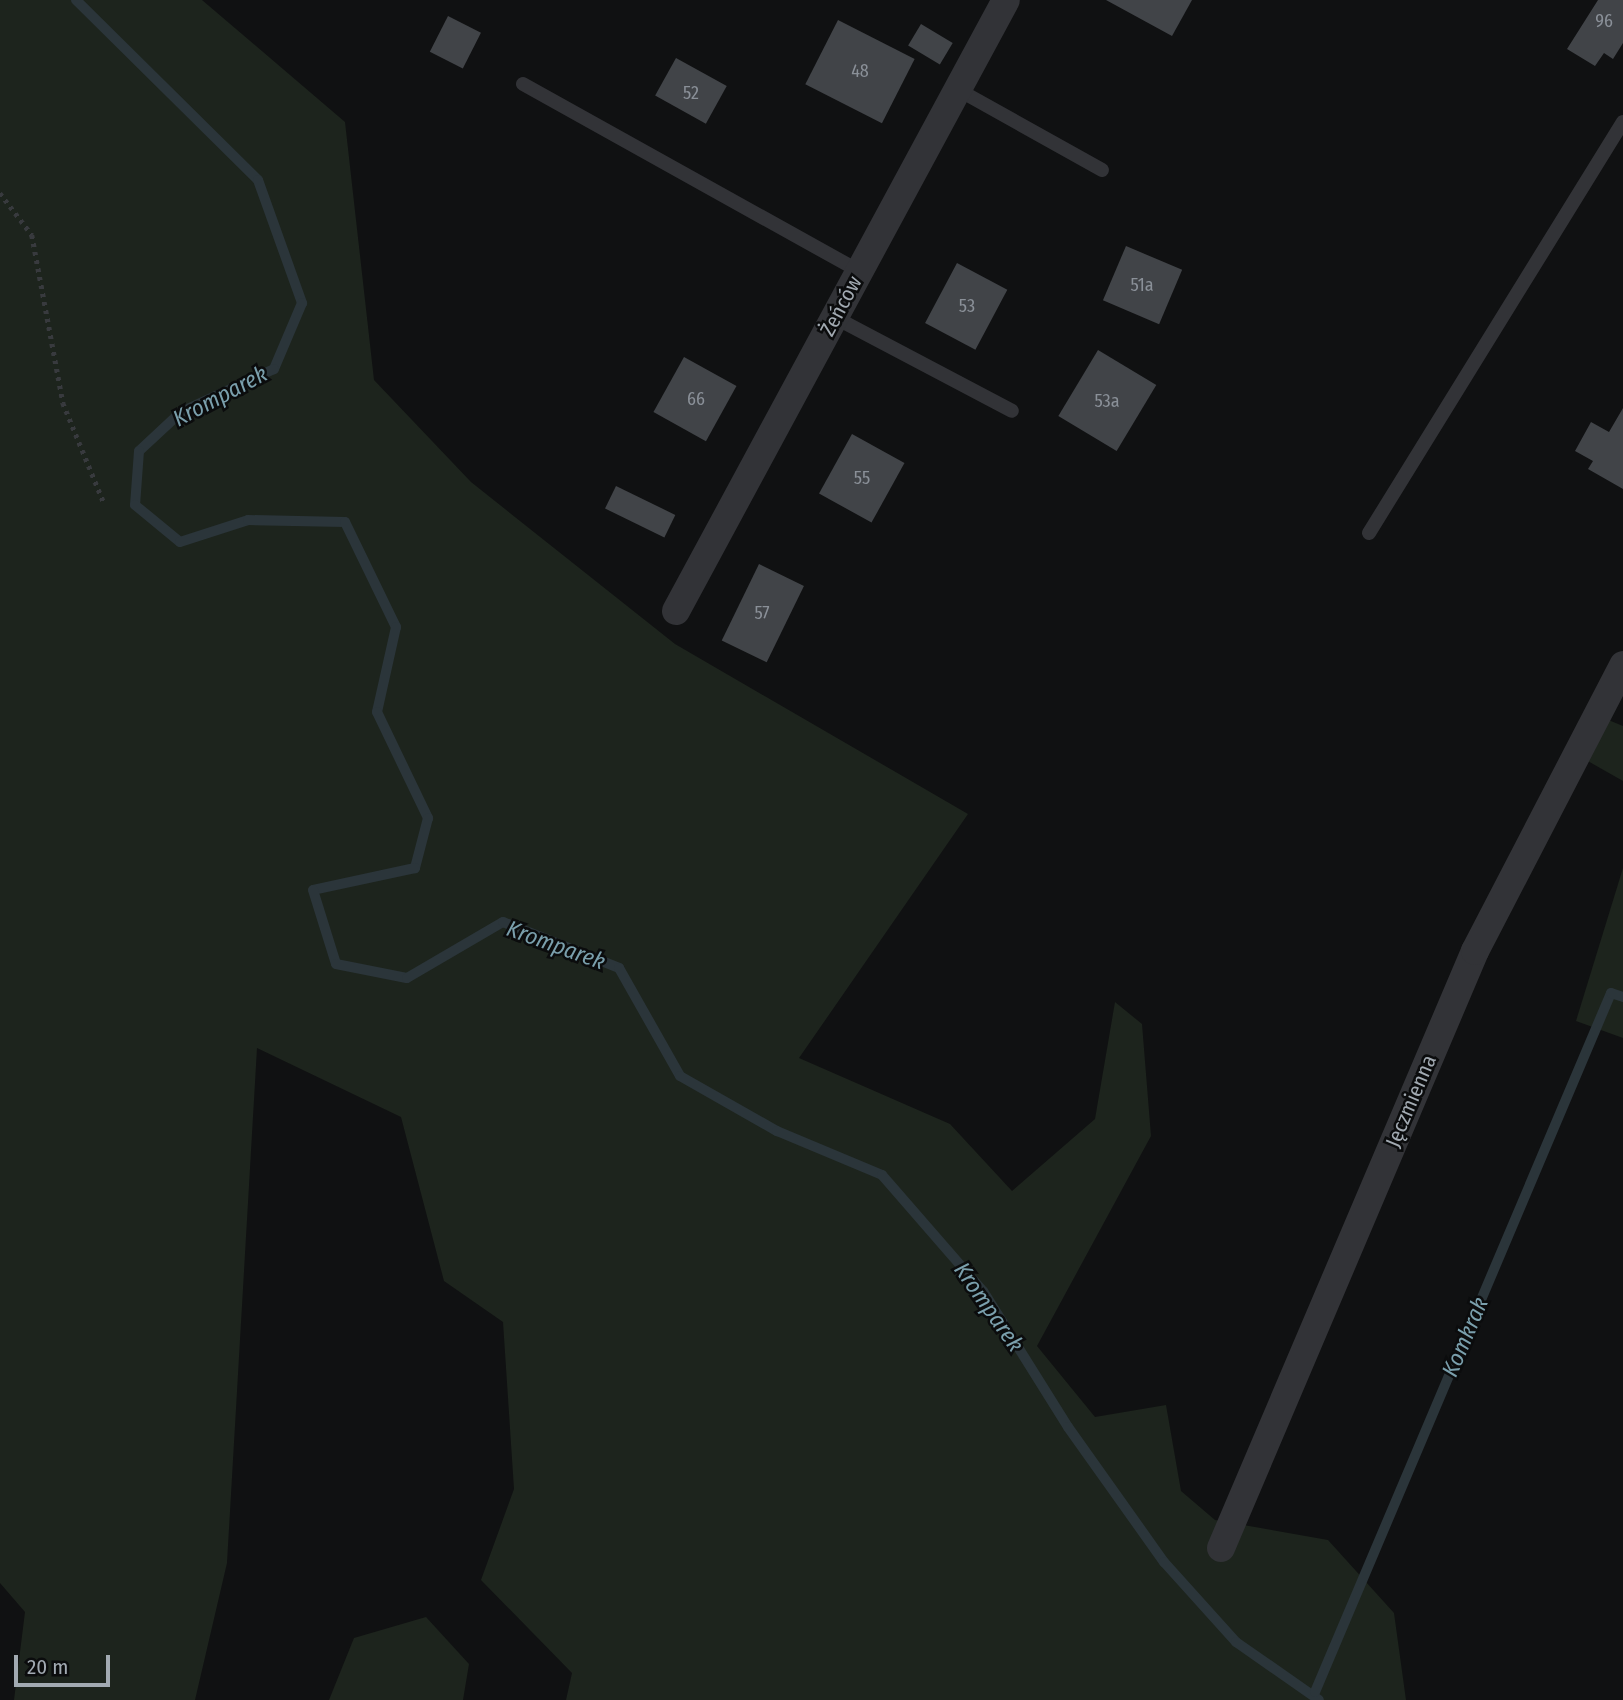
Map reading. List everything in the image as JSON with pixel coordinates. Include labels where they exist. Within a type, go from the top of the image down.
[{"type":"street","name":"Żeńców","points":[[676,611],[1006,0]]},
{"type":"street","name":"Jęczmienna","points":[[1221,1548],[1475,951],[1623,665]]},
{"type":"lane","points":[[523,84],[859,271]]},
{"type":"lane","points":[[957,89],[1102,170]]},
{"type":"lane","points":[[1369,533],[1623,122]]},
{"type":"lane","points":[[834,317],[1012,411]]},
{"type":"path","points":[[0,193],[32,235],[63,403],[104,503]]},
{"type":"shaded area","points":[[0,0],[202,0],[345,122],[374,380],[471,482],[675,644],[968,814],[799,1058],[950,1124],[1012,1191],[1095,1119],[1115,1002],[1142,1024],[1151,1136],[1037,1346],[1095,1417],[1166,1405],[1181,1491],[1215,1520],[1328,1540],[1394,1613],[1406,1700],[566,1700],[572,1673],[481,1580],[514,1489],[503,1322],[444,1281],[401,1117],[257,1048],[227,1563],[195,1700],[14,1700],[25,1612],[0,1583]]},
{"type":"shaded area","points":[[1606,719],[1623,726],[1623,781],[1586,760]]},
{"type":"shaded area","points":[[1623,868],[1623,1038],[1576,1021]]},
{"type":"shaded area","points":[[426,1617],[469,1664],[463,1700],[329,1700],[354,1638]]},
{"type":"building","points":[[1106,0],[1192,0],[1172,36]]},
{"type":"building","points":[[1598,0],[1623,0],[1623,43],[1613,59],[1604,53],[1595,66],[1567,49]]},
{"type":"building","points":[[448,16],[481,33],[463,68],[430,52]]},
{"type":"building","points":[[838,20],[915,59],[882,123],[805,84]]},
{"type":"building","points":[[921,24],[953,43],[940,64],[908,45]]},
{"type":"building","points":[[676,58],[727,86],[706,124],[655,96]]},
{"type":"building","points":[[1126,246],[1182,270],[1159,324],[1103,300]]},
{"type":"building","points":[[957,263],[1007,290],[975,350],[925,323]]},
{"type":"building","points":[[1098,350],[1156,385],[1117,451],[1058,416]]},
{"type":"building","points":[[684,357],[736,386],[706,441],[653,412]]},
{"type":"building","points":[[1623,408],[1623,489],[1588,469],[1593,461],[1575,451],[1591,422],[1609,432]]},
{"type":"building","points":[[852,434],[904,463],[872,523],[819,493]]},
{"type":"building","points":[[616,486],[675,515],[664,537],[605,508]]},
{"type":"building","points":[[759,564],[804,586],[767,662],[722,640]]},
{"type":"waterway","name":"Kromparek","points":[[76,0],[258,180],[302,303],[274,369],[181,412],[139,451],[135,505],[180,542],[248,520],[345,522],[396,627],[377,712],[428,818],[415,868],[313,890],[336,964],[407,978],[503,922],[619,968],[680,1076],[777,1131],[882,1175],[983,1291],[1068,1427],[1164,1562],[1236,1642],[1319,1700]]},
{"type":"waterway","name":"Komkrak","points":[[1315,1692],[1611,993],[1623,997]]}]
